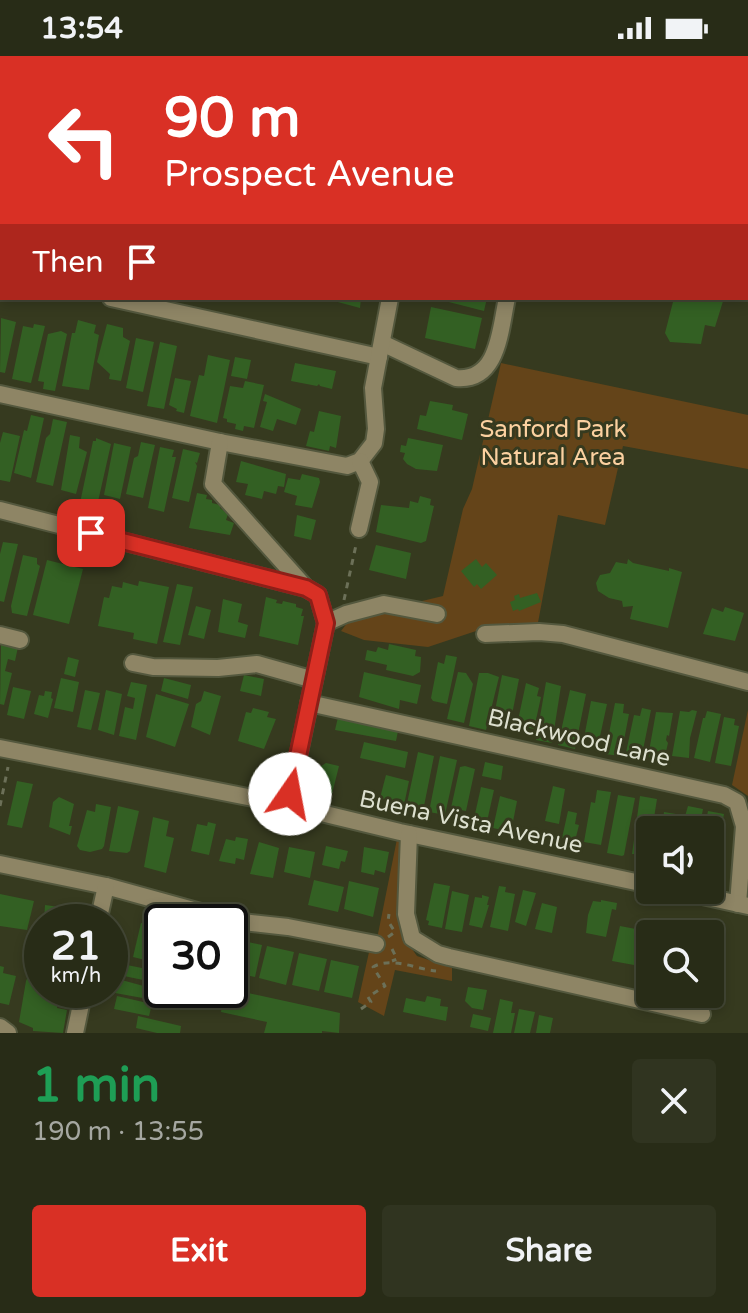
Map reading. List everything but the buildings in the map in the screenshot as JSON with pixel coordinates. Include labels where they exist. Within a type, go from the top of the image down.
[{"type":"street","points":[[121,300],[380,350],[456,378],[468,379],[488,366],[495,355],[507,300]]},
{"type":"street","points":[[0,394],[347,466],[360,461],[374,443],[373,388],[390,300]]},
{"type":"street","points":[[220,442],[213,484],[306,588]]},
{"type":"street","points":[[359,529],[370,482],[360,461]]},
{"type":"street","points":[[0,510],[306,588],[318,595],[326,623],[288,805]]},
{"type":"street","points":[[326,623],[384,604],[437,614]]},
{"type":"street","points":[[485,634],[563,634],[748,682]]},
{"type":"street","points":[[0,635],[20,640]]},
{"type":"street","points":[[133,663],[153,667],[218,668],[257,664],[314,680]]},
{"type":"street","name":"Blackwood Lane","points":[[309,703],[724,795],[737,802],[744,826],[743,905]]},
{"type":"street","name":"Buena Vista Avenue","points":[[0,748],[288,805],[636,882]]},
{"type":"street","points":[[409,834],[406,914],[412,938],[438,954],[702,1014]]},
{"type":"street","points":[[0,864],[106,886],[233,921],[288,927],[376,944]]},
{"type":"street","points":[[102,904],[106,886]]},
{"type":"street","points":[[75,1033],[80,1008]]},
{"type":"street","points":[[0,1027],[8,1033]]},
{"type":"path","points":[[344,600],[359,529]]},
{"type":"path","points":[[0,806],[8,767]]},
{"type":"path","points":[[391,962],[397,959]]},
{"type":"path","points":[[361,1009],[371,1002],[368,997],[385,986],[373,967],[381,962],[438,971]]},
{"type":"green space","name":"Sanford Park Natural Area","points":[[501,363],[748,415],[748,469],[623,446],[605,525],[558,515],[537,628],[485,628],[428,647],[364,640],[341,631],[351,618],[443,596]]},
{"type":"green space","points":[[748,710],[748,796],[732,785]]},
{"type":"green space","points":[[397,839],[404,841],[404,938],[417,956],[452,968],[452,981],[395,970],[384,1016],[358,1002],[371,943],[376,944]]},
{"type":"route","points":[[91,533],[306,588],[318,595],[326,623],[290,794]]}]
